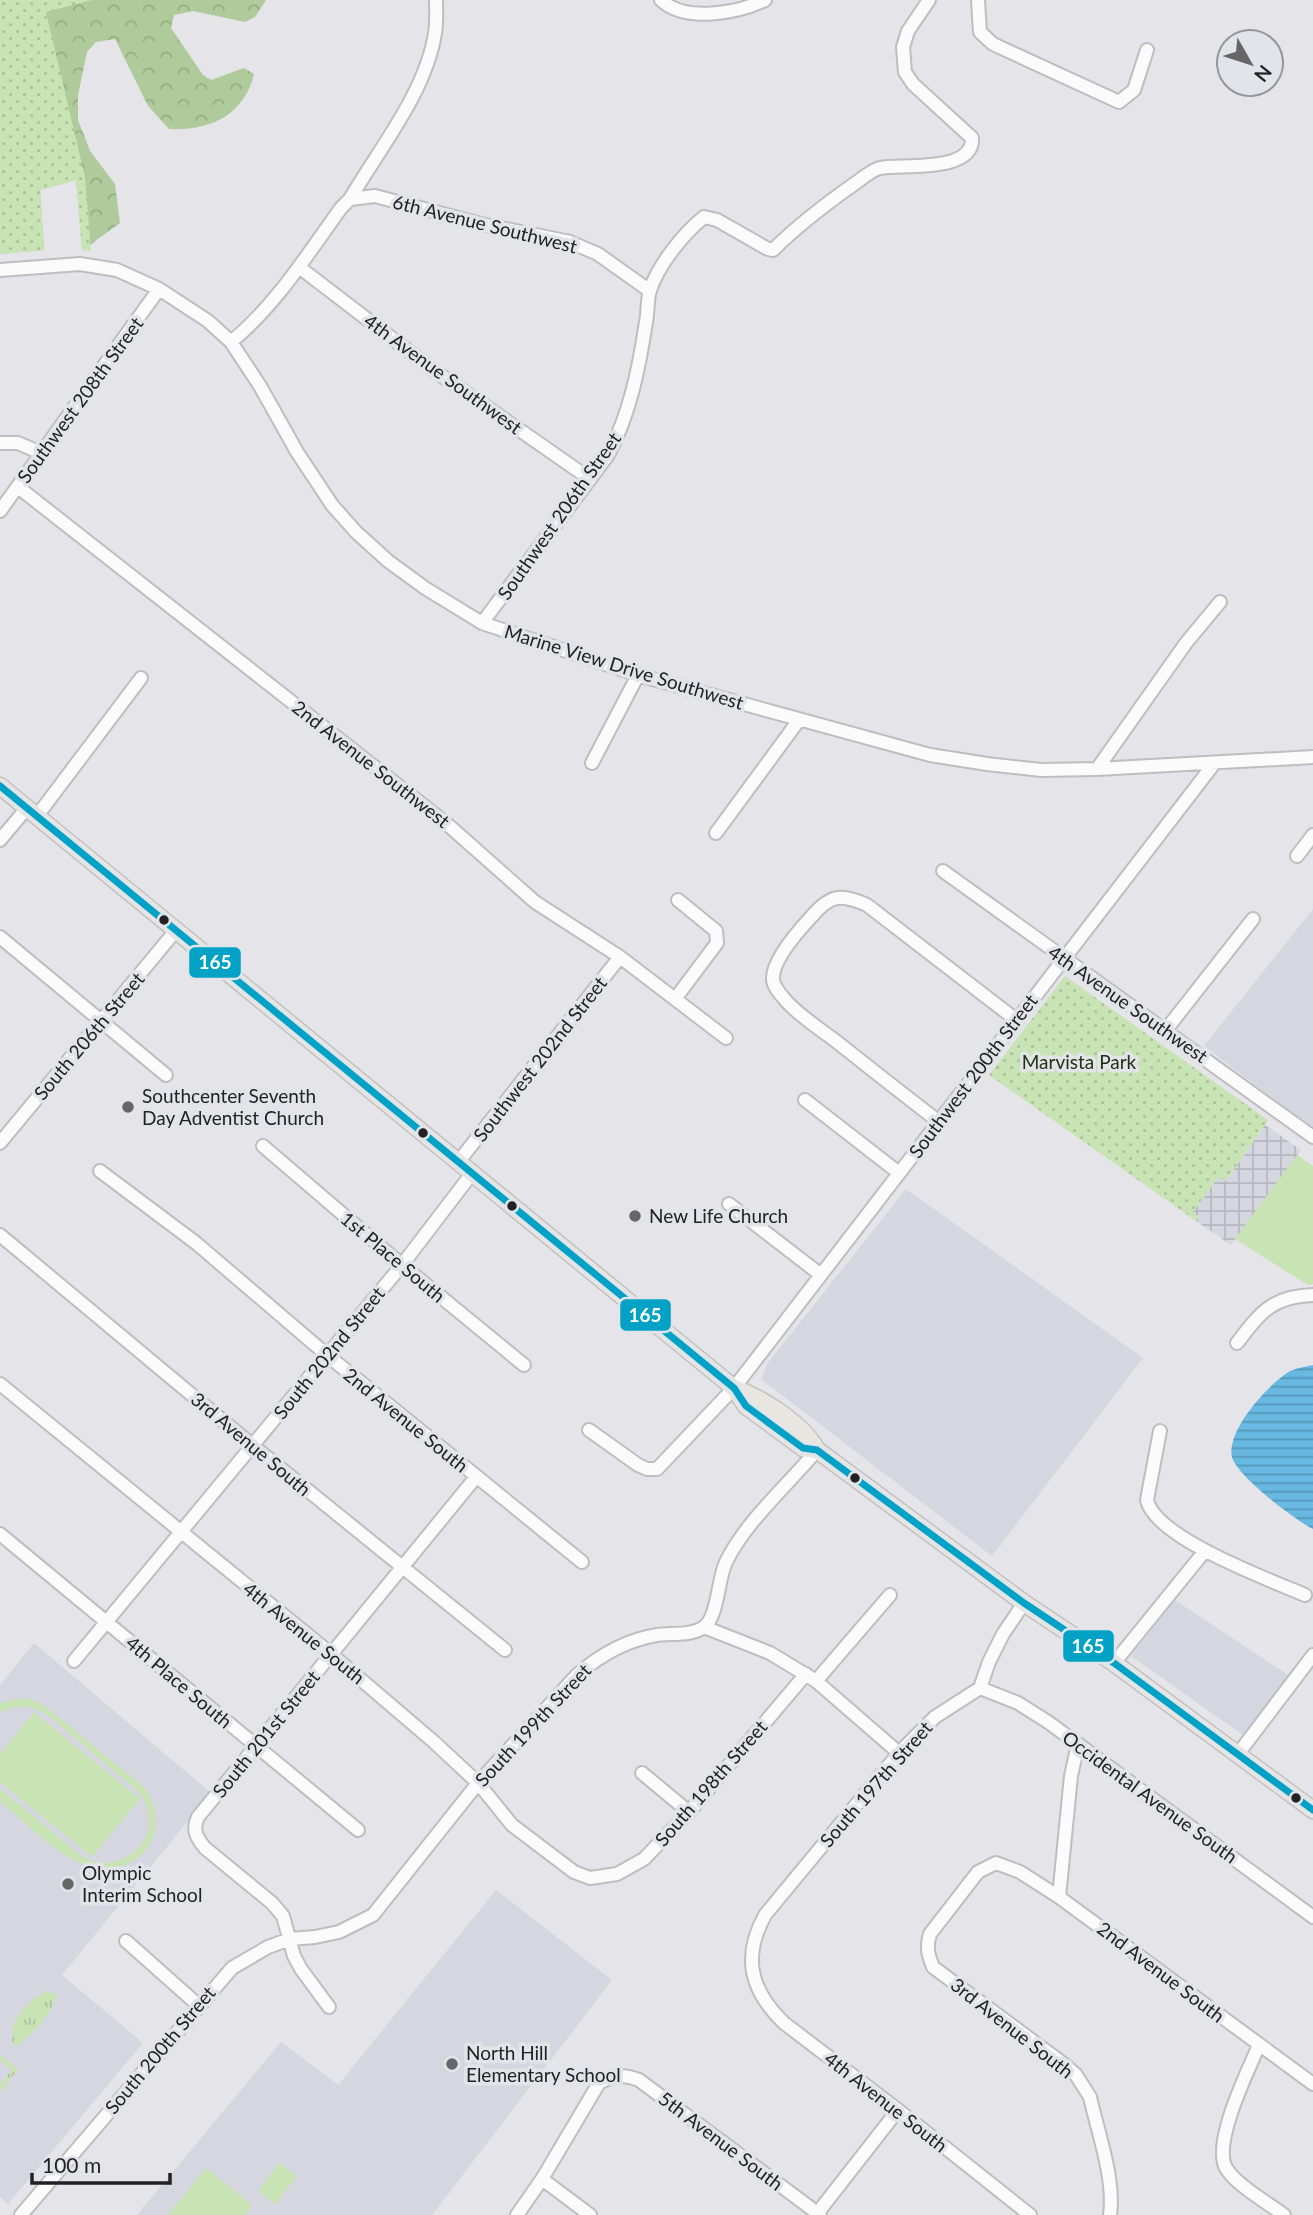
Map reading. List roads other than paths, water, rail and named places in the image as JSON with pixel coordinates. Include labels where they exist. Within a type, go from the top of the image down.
[{"type":"main road","points":[[0,786],[734,1388],[746,1406],[803,1448],[817,1450],[1024,1603],[1114,1663],[1313,1810]]},
{"type":"street","points":[[231,342],[252,325],[272,303],[350,199],[412,97],[435,34],[436,0]]},
{"type":"street","points":[[661,0],[669,8],[705,14],[732,12],[765,0]]},
{"type":"street","name":"Southwest 206th Street","points":[[482,623],[614,443],[630,405],[650,291],[657,274],[693,226],[704,217],[717,220],[773,250],[798,225],[877,169],[953,161],[970,153],[973,147],[972,138],[913,84],[905,72],[903,47],[908,31],[929,0]]},
{"type":"street","points":[[978,0],[980,32],[993,44],[1119,102],[1135,90],[1147,50]]},
{"type":"street","name":"6th Avenue Southwest","points":[[350,199],[375,196],[481,224],[570,242],[598,254],[650,291]]},
{"type":"street","name":"Marine View Drive Southwest","points":[[0,270],[80,264],[117,270],[159,289],[208,321],[231,342],[304,463],[332,505],[356,532],[388,561],[425,588],[482,623],[638,675],[799,720],[953,758],[1041,770],[1213,765],[1313,757]]},
{"type":"street","name":"4th Avenue Southwest","points":[[299,267],[432,369],[590,479]]},
{"type":"street","name":"Southwest 208th Street","points":[[0,511],[159,289]]},
{"type":"street","points":[[0,443],[18,443],[41,453]]},
{"type":"street","name":"2nd Avenue Southwest","points":[[18,487],[447,824],[534,902],[620,957],[726,1038]]},
{"type":"street","points":[[1097,769],[1186,643],[1220,602]]},
{"type":"street","points":[[592,763],[638,675]]},
{"type":"street","points":[[0,840],[32,812],[141,678]]},
{"type":"street","points":[[716,833],[799,720]]},
{"type":"street","name":"Southwest 200th Street","points":[[734,1388],[1015,1019],[1213,765]]},
{"type":"street","points":[[1297,856],[1313,835]]},
{"type":"street","name":"4th Avenue Southwest","points":[[943,871],[1313,1137]]},
{"type":"street","points":[[938,1121],[788,1002],[773,981],[781,956],[821,906],[831,899],[852,898],[867,905],[1015,1019]]},
{"type":"street","points":[[675,999],[718,938],[716,931],[678,900]]},
{"type":"street","points":[[1165,1031],[1253,919]]},
{"type":"street","name":"South 206th Street","points":[[0,1143],[177,929]]},
{"type":"street","points":[[0,937],[166,1076]]},
{"type":"street","name":"Southwest 202nd Street","points":[[460,1161],[620,957]]},
{"type":"street","points":[[806,1100],[899,1173]]},
{"type":"street","name":"1st Place South","points":[[263,1146],[524,1365]]},
{"type":"street","name":"2nd Avenue South","points":[[100,1171],[196,1243],[327,1355],[582,1562]]},
{"type":"street","name":"South 202nd Street","points":[[74,1661],[402,1265],[473,1172]]},
{"type":"street","points":[[729,1204],[821,1275]]},
{"type":"street","name":"3rd Avenue South","points":[[0,1235],[253,1446],[505,1650]]},
{"type":"street","points":[[1237,1343],[1258,1316],[1271,1305],[1285,1298],[1313,1296]]},
{"type":"street","name":"4th Avenue South","points":[[0,1384],[331,1654],[434,1742],[478,1783],[512,1825],[574,1872],[590,1878],[604,1877]]},
{"type":"street","points":[[589,1430],[638,1465],[657,1469],[734,1388]]},
{"type":"street","points":[[1160,1431],[1147,1500],[1156,1517],[1204,1552],[1305,1595]]},
{"type":"street","points":[[817,1450],[731,1552],[721,1573],[713,1614],[704,1627],[770,1653],[811,1677],[899,1754]]},
{"type":"street","name":"South 201st Street","points":[[290,1939],[283,1916],[272,1903],[205,1848],[198,1839],[194,1830],[198,1817],[476,1477]]},
{"type":"street","name":"4th Place South","points":[[0,1534],[358,1830]]},
{"type":"street","points":[[1114,1663],[1204,1552]]},
{"type":"street","name":"South 198th Street","points":[[604,1877],[630,1869],[644,1859],[890,1595]]},
{"type":"street","points":[[980,1688],[994,1653],[1024,1603]]},
{"type":"street","name":"South 199th Street","points":[[290,1939],[340,1932],[373,1915],[478,1783],[547,1706],[594,1660],[632,1642],[704,1627]]},
{"type":"street","points":[[1237,1754],[1313,1655]]},
{"type":"street","name":"Occidental Avenue South","points":[[980,1688],[1018,1703],[1078,1744],[1313,1917]]},
{"type":"street","name":"South 197th Street","points":[[756,1979],[751,1948],[765,1915],[899,1754],[935,1717],[980,1688]]},
{"type":"street","points":[[1059,1897],[1071,1776],[1078,1744]]},
{"type":"street","points":[[642,1773],[689,1812]]},
{"type":"street","name":"2nd Avenue South","points":[[933,1967],[927,1945],[936,1924],[978,1872],[996,1863],[1006,1866],[1059,1897],[1313,2084]]},
{"type":"street","points":[[290,1939],[301,1969],[329,2007]]},
{"type":"street","name":"South 200th Street","points":[[23,2214],[232,1968],[268,1947],[290,1939]]},
{"type":"street","points":[[126,1941],[198,2006]]},
{"type":"street","name":"3rd Avenue South","points":[[933,1967],[1065,2064],[1084,2086],[1090,2097],[1108,2180],[1112,2201],[1110,2215]]},
{"type":"street","name":"4th Avenue South","points":[[756,1979],[769,2009],[783,2024],[898,2110],[1030,2215]]},
{"type":"street","points":[[1259,2045],[1226,2126],[1223,2151],[1225,2167],[1245,2186],[1284,2215]]},
{"type":"street","name":"5th Avenue South","points":[[542,2179],[599,2083],[609,2077],[628,2076],[639,2080],[818,2214]]},
{"type":"street","points":[[818,2214],[898,2110]]},
{"type":"street","points":[[517,2215],[542,2179],[590,2215]]},
{"type":"water","points":[[1313,1365],[1313,1529],[1293,1517],[1244,1475],[1232,1457],[1232,1446],[1241,1422],[1269,1388],[1290,1371]]},
{"type":"place","name":"Southcenter Seventh Day Adventist Church","points":[[128,1107]]},
{"type":"place","name":"New Life Church","points":[[635,1216]]},
{"type":"place","name":"Olympic Interim School","points":[[68,1884]]},
{"type":"place","name":"North Hill Elementary School","points":[[452,2064]]},
{"type":"park label","name":"Marvista Park","points":[[1079,1062]]}]
